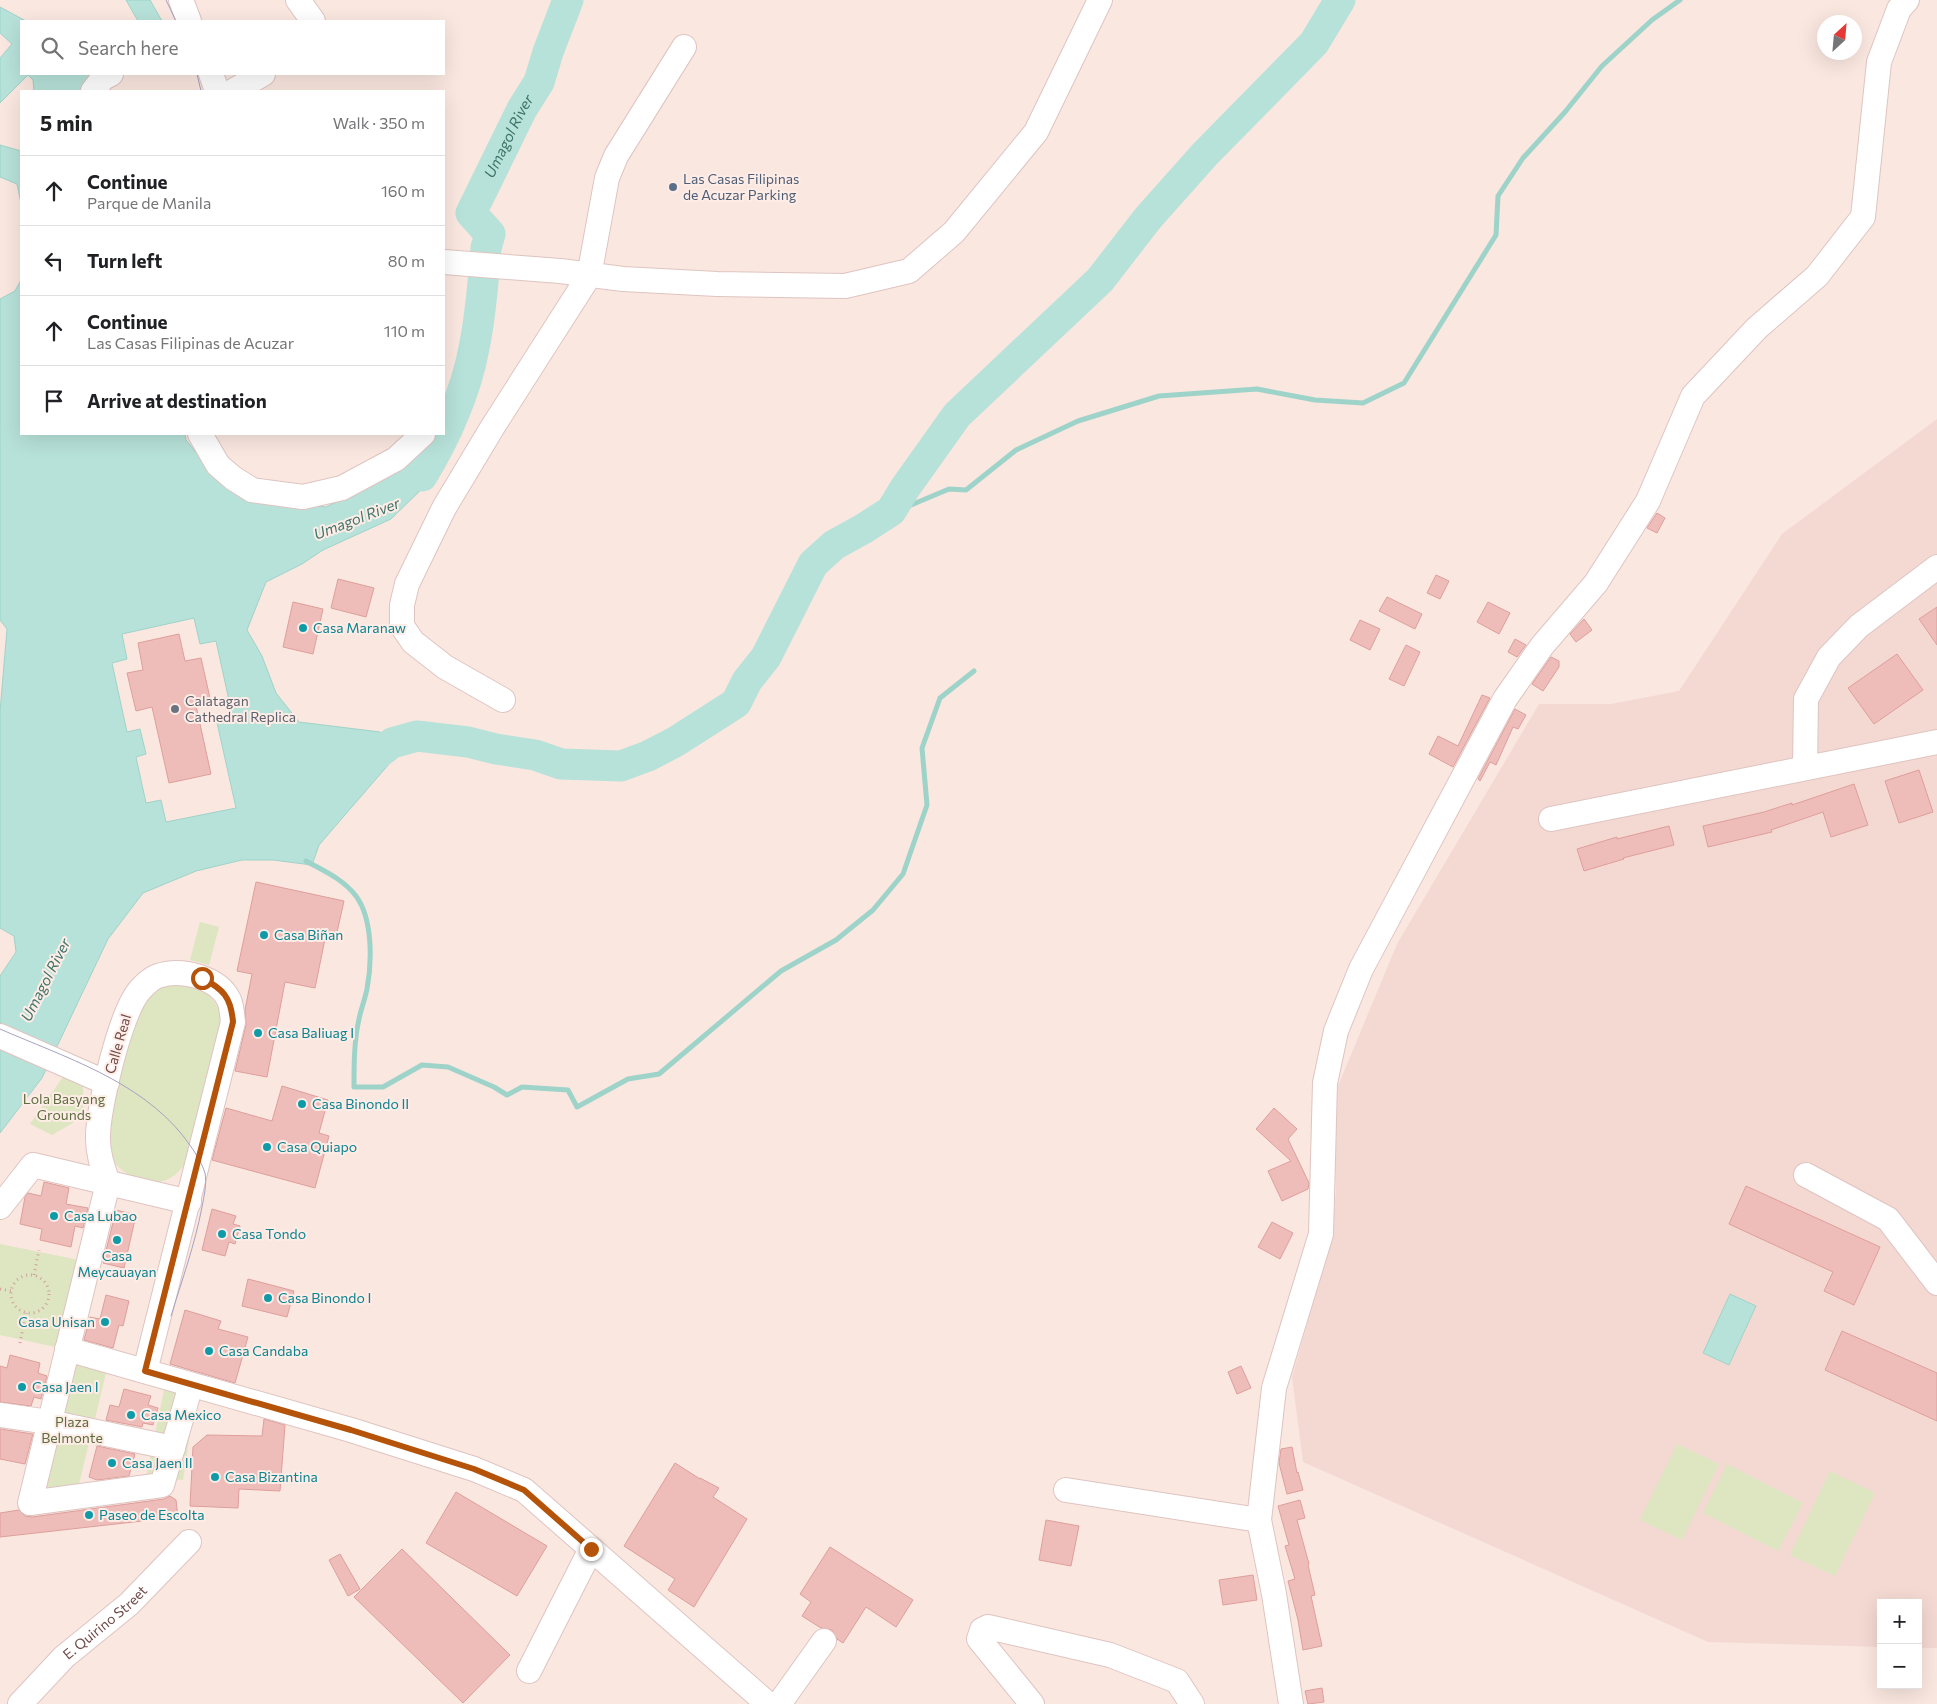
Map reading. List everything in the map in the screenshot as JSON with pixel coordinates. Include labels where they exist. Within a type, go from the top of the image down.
[{"type":"street","points":[[181,0],[189,20]]},
{"type":"street","points":[[298,0],[312,20]]},
{"type":"street","points":[[445,262],[560,271],[589,276],[717,284],[845,286],[909,270],[954,232],[1036,132],[1100,0]]},
{"type":"street","points":[[1291,1704],[1274,1594],[1259,1520],[1274,1388],[1321,1234],[1325,1083],[1336,1031],[1361,969],[1506,699],[1542,646],[1596,583],[1648,501],[1693,396],[1757,328],[1817,276],[1863,217],[1879,62],[1898,9],[1907,0]]},
{"type":"street","points":[[503,700],[445,667],[413,642],[402,626],[402,606],[407,584],[444,508],[589,276],[607,178],[616,156],[684,47]]},
{"type":"street","points":[[94,90],[103,78],[109,75]]},
{"type":"street","points":[[211,75],[217,90]]},
{"type":"street","points":[[236,90],[261,75]]},
{"type":"street","points":[[201,435],[218,465],[233,478],[252,490],[303,497],[342,488],[396,459],[422,435]]},
{"type":"street","points":[[1805,768],[1806,699],[1830,657],[1859,626],[1937,568]]},
{"type":"street","points":[[1551,819],[1937,742]]},
{"type":"street","name":"Calle Real","points":[[108,1183],[99,1157],[100,1112],[106,1083],[129,1006],[140,990],[156,976],[187,974],[202,978],[217,986],[228,998],[233,1022],[189,1202]]},
{"type":"street","points":[[0,1036],[106,1083]]},
{"type":"street","points":[[0,1206],[33,1166],[189,1202],[145,1371]]},
{"type":"street","points":[[1806,1175],[1888,1219],[1937,1284]]},
{"type":"street","points":[[108,1183],[30,1503],[162,1485],[191,1385]]},
{"type":"street","points":[[67,1349],[339,1427],[474,1469],[524,1490],[768,1704]]},
{"type":"street","points":[[0,1414],[49,1422],[173,1448]]},
{"type":"street","points":[[1066,1490],[1259,1520]]},
{"type":"street","name":"E. Quirino Street","points":[[20,1704],[64,1657],[128,1604],[189,1542]]},
{"type":"street","points":[[529,1671],[591,1549]]},
{"type":"street","points":[[1032,1704],[980,1639],[982,1630],[988,1627],[1110,1655],[1177,1681],[1192,1704]]},
{"type":"street","points":[[779,1704],[824,1641]]},
{"type":"path","points":[[34,1275],[39,1250]]},
{"type":"path","points":[[34,1275],[44,1280],[49,1290],[49,1298],[46,1306],[37,1312],[26,1313],[16,1308],[12,1300],[11,1291],[15,1282],[24,1276],[34,1275]]},
{"type":"path","points":[[0,1289],[11,1291]]},
{"type":"path","points":[[20,1343],[26,1313]]},
{"type":"shaded area","points":[[1937,419],[1937,1648],[1922,1648],[1922,1599],[1877,1599],[1877,1647],[1708,1642],[1303,1462],[1292,1377],[1329,1248],[1336,1191],[1333,1098],[1397,944],[1539,704],[1611,704],[1679,691],[1782,534]]},
{"type":"green space","points":[[200,922],[219,927],[209,965],[190,960]]},
{"type":"green space","points":[[171,983],[192,984],[208,994],[220,1010],[223,1029],[189,1156],[180,1170],[169,1179],[149,1182],[128,1174],[112,1160],[105,1149],[106,1132],[137,1010],[154,990]]},
{"type":"green space","name":"Lola Basyang Grounds","points":[[63,1077],[83,1086],[83,1117],[52,1135],[30,1124]]},
{"type":"green space","points":[[0,1244],[79,1260],[60,1348],[0,1335]]},
{"type":"green space","name":"Plaza Belmonte","points":[[71,1359],[107,1369],[77,1492],[37,1494]]},
{"type":"green space","points":[[164,1390],[196,1394],[183,1480],[146,1478]]},
{"type":"green space","points":[[1677,1444],[1719,1464],[1682,1540],[1640,1520]]},
{"type":"green space","points":[[1727,1464],[1803,1503],[1778,1551],[1703,1513]]},
{"type":"green space","points":[[1830,1471],[1875,1493],[1835,1576],[1790,1555]]},
{"type":"water","points":[[126,0],[150,0],[161,20],[137,20]]},
{"type":"water","points":[[0,7],[24,20],[20,20],[20,75],[28,75],[0,103],[0,58],[12,44],[0,33]]},
{"type":"water","points":[[28,75],[98,75],[88,90],[34,90],[33,80]]},
{"type":"water","points":[[0,145],[20,151],[20,198],[17,184],[0,177]]},
{"type":"water","points":[[20,282],[20,435],[185,435],[186,440],[214,475],[260,502],[326,507],[394,474],[431,435],[447,442],[438,470],[429,482],[391,519],[323,550],[302,564],[266,582],[247,630],[262,656],[276,693],[299,722],[380,732],[402,749],[319,845],[312,865],[273,860],[242,860],[196,871],[143,893],[108,939],[42,1078],[0,1133],[0,976],[16,952],[14,936],[0,928],[0,712],[7,629],[0,620],[0,299],[15,291]],"holes":[[[194,618],[200,644],[216,641],[232,714],[216,718],[236,808],[166,822],[161,800],[146,803],[136,757],[146,754],[140,729],[127,732],[112,663],[127,659],[122,634]]]},
{"type":"water","points":[[1730,1294],[1756,1306],[1729,1365],[1703,1353]]},
{"type":"building","points":[[1657,513],[1665,518],[1657,533],[1647,528]]},
{"type":"building","points":[[1436,575],[1449,581],[1440,599],[1427,593]]},
{"type":"building","name":"Casa Maranaw","points":[[338,579],[374,588],[366,617],[331,608]]},
{"type":"building","points":[[1387,597],[1422,614],[1415,629],[1379,611]]},
{"type":"building","name":"Casa Maranaw","points":[[293,602],[323,609],[313,654],[283,647]]},
{"type":"building","points":[[1488,602],[1510,613],[1499,634],[1477,622]]},
{"type":"building","points":[[1937,607],[1937,645],[1919,619]]},
{"type":"building","points":[[1584,619],[1592,630],[1576,642],[1570,634]]},
{"type":"building","points":[[1360,620],[1380,629],[1370,650],[1350,640]]},
{"type":"building","name":"Calatagan Cathedral Replica","points":[[179,634],[185,661],[201,658],[210,698],[195,701],[211,774],[169,783],[152,707],[136,711],[127,673],[143,670],[138,643]]},
{"type":"building","points":[[1515,639],[1526,645],[1517,657],[1508,652]]},
{"type":"building","points":[[1406,645],[1420,652],[1404,686],[1389,679]]},
{"type":"building","points":[[1897,654],[1923,690],[1874,724],[1848,688]]},
{"type":"building","points":[[1551,657],[1559,661],[1559,667],[1543,691],[1532,684]]},
{"type":"building","points":[[1482,695],[1490,698],[1453,767],[1429,754],[1438,736],[1458,746]]},
{"type":"building","points":[[1515,709],[1526,715],[1518,729],[1513,727],[1496,765],[1490,762],[1480,781],[1478,779]]},
{"type":"building","points":[[1919,770],[1933,812],[1899,823],[1885,781]]},
{"type":"building","points":[[1854,784],[1868,825],[1831,837],[1823,812],[1771,830],[1772,832],[1708,847],[1703,826],[1764,812],[1792,803],[1792,805]]},
{"type":"building","points":[[1669,826],[1674,845],[1623,858],[1584,871],[1577,849],[1617,837],[1617,839]]},
{"type":"building","name":"Casa Biñan","points":[[256,882],[344,901],[335,941],[325,939],[315,988],[285,982],[267,1077],[235,1071],[246,1025],[245,1010],[252,974],[237,971]]},
{"type":"building","name":"Casa Quiapo","points":[[282,1086],[328,1100],[319,1133],[329,1136],[315,1188],[212,1160],[226,1108],[272,1121]]},
{"type":"building","points":[[1274,1108],[1297,1129],[1288,1139],[1309,1183],[1308,1189],[1282,1201],[1268,1171],[1291,1161],[1256,1129]]},
{"type":"building","name":"Casa Lubao","points":[[44,1182],[69,1188],[66,1204],[88,1208],[83,1228],[75,1226],[71,1247],[40,1240],[42,1229],[20,1224],[25,1197],[28,1193],[41,1196]]},
{"type":"building","points":[[1746,1186],[1880,1247],[1854,1305],[1824,1291],[1833,1272],[1729,1224]]},
{"type":"building","name":"Casa Tondo","points":[[212,1209],[236,1216],[233,1224],[240,1226],[235,1244],[229,1242],[225,1256],[202,1250]]},
{"type":"building","name":"Casa Meycauayan","points":[[116,1210],[136,1215],[124,1268],[103,1263]]},
{"type":"building","points":[[1272,1222],[1293,1233],[1280,1259],[1258,1247]]},
{"type":"building","name":"Casa Binondo I","points":[[248,1279],[294,1291],[287,1317],[242,1306]]},
{"type":"building","name":"Casa Unisan","points":[[106,1295],[129,1301],[123,1326],[119,1325],[113,1348],[84,1340],[90,1317],[100,1319]]},
{"type":"building","name":"Casa Candaba","points":[[185,1310],[221,1321],[218,1329],[248,1337],[235,1383],[170,1364]]},
{"type":"building","points":[[1842,1331],[1937,1373],[1937,1421],[1825,1370]]},
{"type":"building","name":"Casa Jaen I","points":[[10,1355],[40,1363],[38,1373],[47,1376],[41,1399],[34,1397],[31,1406],[0,1402],[0,1366],[7,1368]]},
{"type":"building","points":[[1241,1366],[1251,1388],[1237,1394],[1228,1372]]},
{"type":"building","name":"Casa Mexico","points":[[124,1389],[151,1396],[148,1405],[158,1408],[153,1425],[143,1423],[142,1427],[106,1420],[110,1405],[119,1407]]},
{"type":"building","points":[[264,1419],[285,1425],[280,1491],[239,1489],[238,1508],[190,1506],[193,1447],[207,1435],[262,1436]]},
{"type":"building","points":[[0,1429],[33,1434],[25,1464],[0,1459]]},
{"type":"building","name":"Casa Jaen II","points":[[97,1446],[135,1454],[129,1476],[97,1480],[89,1477]]},
{"type":"building","points":[[1292,1447],[1297,1473],[1303,1490],[1287,1494],[1279,1463],[1281,1449]]},
{"type":"building","points":[[675,1463],[700,1479],[719,1488],[713,1497],[747,1519],[694,1607],[668,1590],[675,1579],[624,1546]]},
{"type":"building","points":[[456,1492],[547,1546],[517,1596],[426,1543]]},
{"type":"building","name":"Paseo de Escolta","points":[[170,1496],[176,1500],[178,1517],[0,1537],[0,1513],[19,1510],[25,1516],[32,1517],[164,1499]]},
{"type":"building","points":[[1300,1500],[1305,1518],[1297,1520],[1309,1564],[1315,1595],[1311,1596],[1322,1646],[1303,1650],[1288,1581],[1295,1579],[1285,1546],[1289,1545],[1278,1506]]},
{"type":"building","points":[[1046,1520],[1079,1526],[1071,1566],[1039,1560]]},
{"type":"building","points":[[830,1547],[913,1600],[896,1627],[866,1607],[843,1643],[837,1639],[832,1630],[821,1628],[802,1616],[811,1602],[800,1594]]},
{"type":"building","points":[[402,1549],[510,1655],[463,1703],[354,1597]]},
{"type":"building","points":[[340,1554],[360,1589],[348,1596],[329,1560]]},
{"type":"building","points":[[1253,1575],[1257,1600],[1223,1605],[1219,1580]]},
{"type":"building","points":[[1322,1688],[1324,1702],[1308,1704],[1305,1691]]},
{"type":"waterway","name":"Umagol River","points":[[445,433],[454,415],[470,365],[482,298],[486,248],[490,234],[471,213],[522,109],[539,82],[548,52],[568,0]]},
{"type":"waterway","points":[[359,768],[392,743],[417,736],[468,742],[496,749],[535,755],[561,764],[621,766],[648,756],[675,742],[736,703],[747,681],[766,657],[813,564],[834,545],[891,511],[957,415],[1100,280],[1148,218],[1205,154],[1314,43],[1340,0]]},
{"type":"waterway","points":[[891,511],[949,489],[966,490],[1016,450],[1078,421],[1159,396],[1257,389],[1315,400],[1363,403],[1404,383],[1496,235],[1498,196],[1523,158],[1565,112],[1602,66],[1652,20],[1680,0]]},
{"type":"waterway","name":"Umagol River","points":[[422,476],[444,435]]},
{"type":"waterway","points":[[306,861],[333,876],[351,890],[362,906],[366,917],[370,941],[370,967],[356,1036],[354,1087],[383,1087],[422,1065],[448,1067],[494,1087],[507,1095],[522,1087],[568,1090],[577,1107],[628,1079],[659,1074],[781,971],[836,940],[873,910],[903,874],[927,805],[922,748],[940,698],[974,671]]},
{"type":"tram line","points":[[166,0],[176,20]]},
{"type":"tram line","points":[[197,75],[201,90]]},
{"type":"tram line","points":[[0,1029],[74,1060],[123,1085],[166,1117],[196,1154],[205,1173],[204,1194],[192,1248],[171,1316]]},
{"type":"place","name":"Las Casas Filipinas de Acuzar Parking","points":[[673,187]]},
{"type":"place","name":"Casa Maranaw","points":[[303,628]]},
{"type":"place","name":"Calatagan Cathedral Replica","points":[[175,709]]},
{"type":"place","name":"Casa Biñan","points":[[264,935]]},
{"type":"place","name":"Casa Baliuag I","points":[[258,1033]]},
{"type":"place","name":"Casa Binondo II","points":[[302,1104]]},
{"type":"place","name":"Casa Quiapo","points":[[267,1147]]},
{"type":"place","name":"Casa Lubao","points":[[54,1216]]},
{"type":"place","name":"Casa Tondo","points":[[222,1234]]},
{"type":"place","name":"Casa Meycauayan","points":[[117,1240]]},
{"type":"place","name":"Casa Binondo I","points":[[268,1298]]},
{"type":"place","name":"Casa Unisan","points":[[105,1322]]},
{"type":"place","name":"Casa Candaba","points":[[209,1351]]},
{"type":"place","name":"Casa Jaen I","points":[[22,1387]]},
{"type":"place","name":"Casa Mexico","points":[[131,1415]]},
{"type":"place","name":"Casa Jaen II","points":[[112,1463]]},
{"type":"place","name":"Casa Bizantina","points":[[215,1477]]},
{"type":"place","name":"Paseo de Escolta","points":[[89,1515]]},
{"type":"route","points":[[202,978],[217,986],[228,998],[233,1022],[145,1371],[351,1430],[474,1469],[524,1490],[591,1549]]}]
